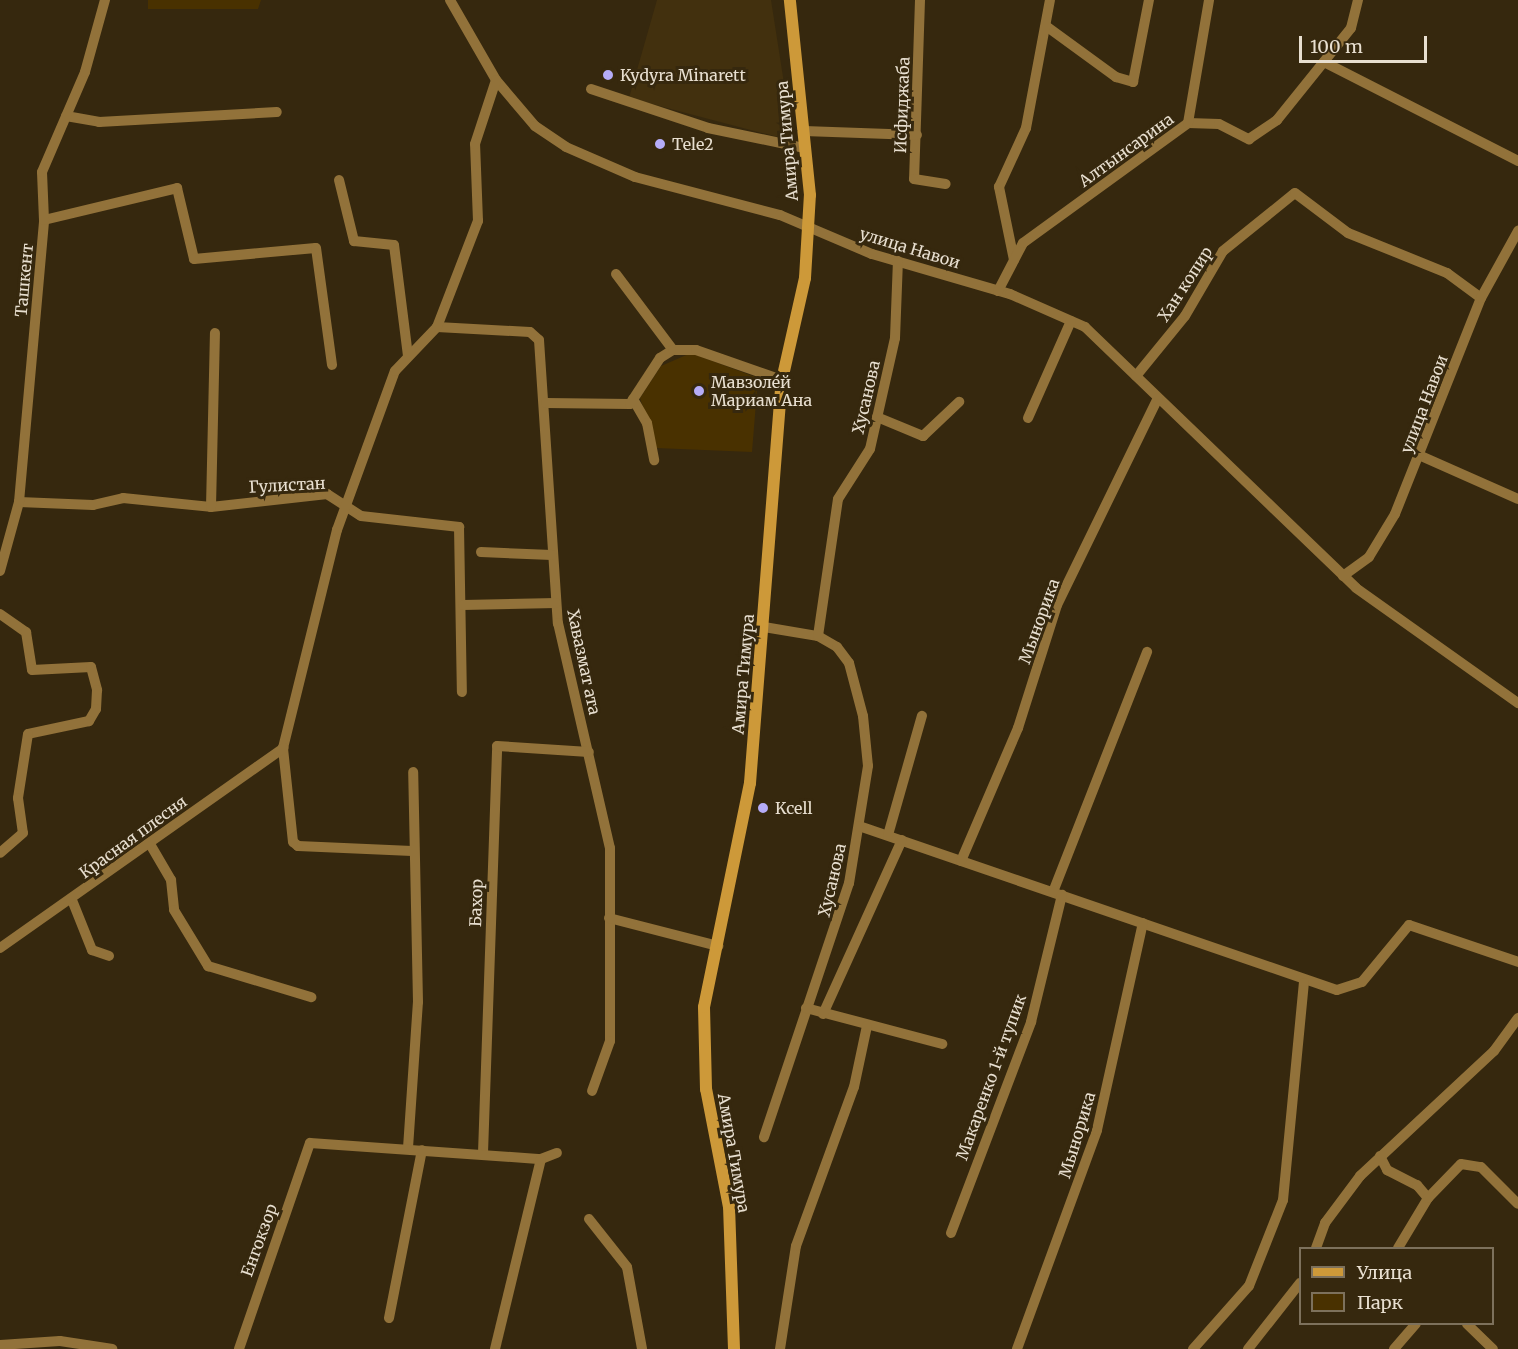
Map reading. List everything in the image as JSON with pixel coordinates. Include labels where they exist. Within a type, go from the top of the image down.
[{"type":"street","name":"Ташкент","points":[[0,571],[19,502],[44,220],[42,172],[66,116],[105,0]]},
{"type":"street","name":"улица Навои","points":[[450,0],[496,81],[535,126],[607,168],[780,215],[808,230],[898,261],[998,291],[1085,327],[1342,576],[1518,703]]},
{"type":"street","name":"Амира Тимура","points":[[734,1349],[729,1207],[706,1089],[704,1007],[750,783],[782,380],[805,278],[808,230],[806,148],[790,0]]},
{"type":"street","name":"Исфиджаба","points":[[920,0],[914,179],[945,184]]},
{"type":"street","points":[[1014,260],[999,187],[1026,128],[1050,0]]},
{"type":"street","points":[[1046,26],[1116,77],[1133,82],[1149,0]]},
{"type":"street","name":"Алтынсарина","points":[[998,291],[1023,243],[1188,123],[1209,0]]},
{"type":"street","points":[[1188,123],[1219,124],[1249,139],[1277,120],[1351,28],[1358,0]]},
{"type":"street","points":[[1324,62],[1518,161]]},
{"type":"street","points":[[412,851],[298,846],[293,842],[283,748],[337,530],[349,503],[395,371],[437,327],[478,220],[475,144],[496,81]]},
{"type":"street","points":[[591,89],[708,128],[806,148]]},
{"type":"street","points":[[66,116],[99,122],[277,112]]},
{"type":"street","points":[[804,131],[917,135]]},
{"type":"street","points":[[339,180],[354,241],[394,245],[408,356]]},
{"type":"street","points":[[44,220],[177,188],[194,259],[316,248],[332,365]]},
{"type":"street","name":"Хан копир","points":[[1136,376],[1185,316],[1223,251],[1295,193],[1348,233],[1447,273],[1481,298]]},
{"type":"street","name":"улица Навои","points":[[1342,576],[1369,557],[1421,456],[1481,298],[1518,231]]},
{"type":"street","name":"Хусанова","points":[[818,636],[838,499],[870,449],[895,338],[898,261]]},
{"type":"street","points":[[616,274],[673,350]]},
{"type":"street","points":[[1028,418],[1071,321]]},
{"type":"street","name":"Хавазмат ата","points":[[437,327],[530,332],[539,340],[546,403],[556,603],[610,848],[610,1041],[592,1091]]},
{"type":"street","points":[[211,507],[214,333]]},
{"type":"street","points":[[546,403],[630,404],[660,357],[673,350],[696,350],[782,380]]},
{"type":"street","name":"Мынорика","points":[[961,861],[1018,728],[1057,605],[1158,398]]},
{"type":"street","points":[[633,399],[647,423],[654,460]]},
{"type":"street","points":[[877,417],[923,436],[960,402]]},
{"type":"street","points":[[1421,456],[1518,499]]},
{"type":"street","name":"Гулистан","points":[[19,502],[93,506],[123,498],[211,507],[327,494],[349,503],[362,516],[459,527],[463,605],[462,692]]},
{"type":"street","points":[[481,552],[552,555]]},
{"type":"street","points":[[463,605],[556,603]]},
{"type":"street","points":[[0,614],[26,632],[32,670],[91,667],[97,690],[96,709],[88,721],[28,734],[18,798],[20,840],[0,853]]},
{"type":"street","name":"Хусанова","points":[[764,627],[818,636],[837,647],[849,663],[863,716],[868,766],[849,884],[764,1137]]},
{"type":"street","name":"Макаренко 1-й тупик","points":[[951,1233],[1031,1022],[1058,893],[1146,652]]},
{"type":"street","points":[[888,836],[922,716]]},
{"type":"street","name":"Бахор","points":[[483,1153],[497,746],[589,752]]},
{"type":"street","name":"Красная плесня","points":[[0,948],[72,900],[283,748]]},
{"type":"street","points":[[413,772],[412,851],[418,1002],[408,1148],[541,1159],[557,1152]]},
{"type":"street","points":[[859,826],[1058,893],[1304,983],[1351,989],[1409,925],[1518,962]]},
{"type":"street","points":[[823,1014],[902,840]]},
{"type":"street","points":[[150,844],[171,880],[174,910],[208,966],[311,998]]},
{"type":"street","points":[[72,900],[92,950],[110,956]]},
{"type":"street","points":[[609,918],[718,946]]},
{"type":"street","name":"Мынорика","points":[[1017,1349],[1097,1130],[1143,923]]},
{"type":"street","points":[[1193,1349],[1249,1286],[1283,1200],[1304,983]]},
{"type":"street","points":[[806,1008],[942,1044]]},
{"type":"street","points":[[1316,1247],[1324,1223],[1380,1156],[1494,1051],[1518,1018]]},
{"type":"street","points":[[780,1349],[796,1246],[855,1087],[867,1026]]},
{"type":"street","name":"Енгокзор","points":[[239,1349],[310,1143],[408,1148]]},
{"type":"street","points":[[389,1318],[422,1149]]},
{"type":"street","points":[[1380,1156],[1387,1170],[1417,1185],[1428,1198]]},
{"type":"street","points":[[495,1349],[541,1159]]},
{"type":"street","points":[[1399,1247],[1428,1198],[1461,1164],[1471,1162],[1518,1204]]},
{"type":"street","points":[[590,1219],[627,1267],[642,1349]]},
{"type":"street","points":[[1248,1349],[1299,1284]]},
{"type":"street","points":[[1394,1349],[1414,1325]]},
{"type":"street","points":[[1469,1325],[1493,1349]]},
{"type":"street","points":[[0,1345],[60,1341],[112,1349]]},
{"type":"shaded area","points":[[657,0],[771,0],[793,141],[629,98]]},
{"type":"green space","points":[[148,0],[261,0],[258,9],[148,9]]},
{"type":"green space","points":[[691,353],[758,378],[752,452],[656,448],[640,398],[661,366]]},
{"type":"place","name":"Kydyra Minarett","points":[[608,75]]},
{"type":"place","name":"Tele2","points":[[660,144]]},
{"type":"place","name":"Мавзоле́й Мариам Ана","points":[[699,391]]},
{"type":"place","name":"Kcell","points":[[763,808]]}]
